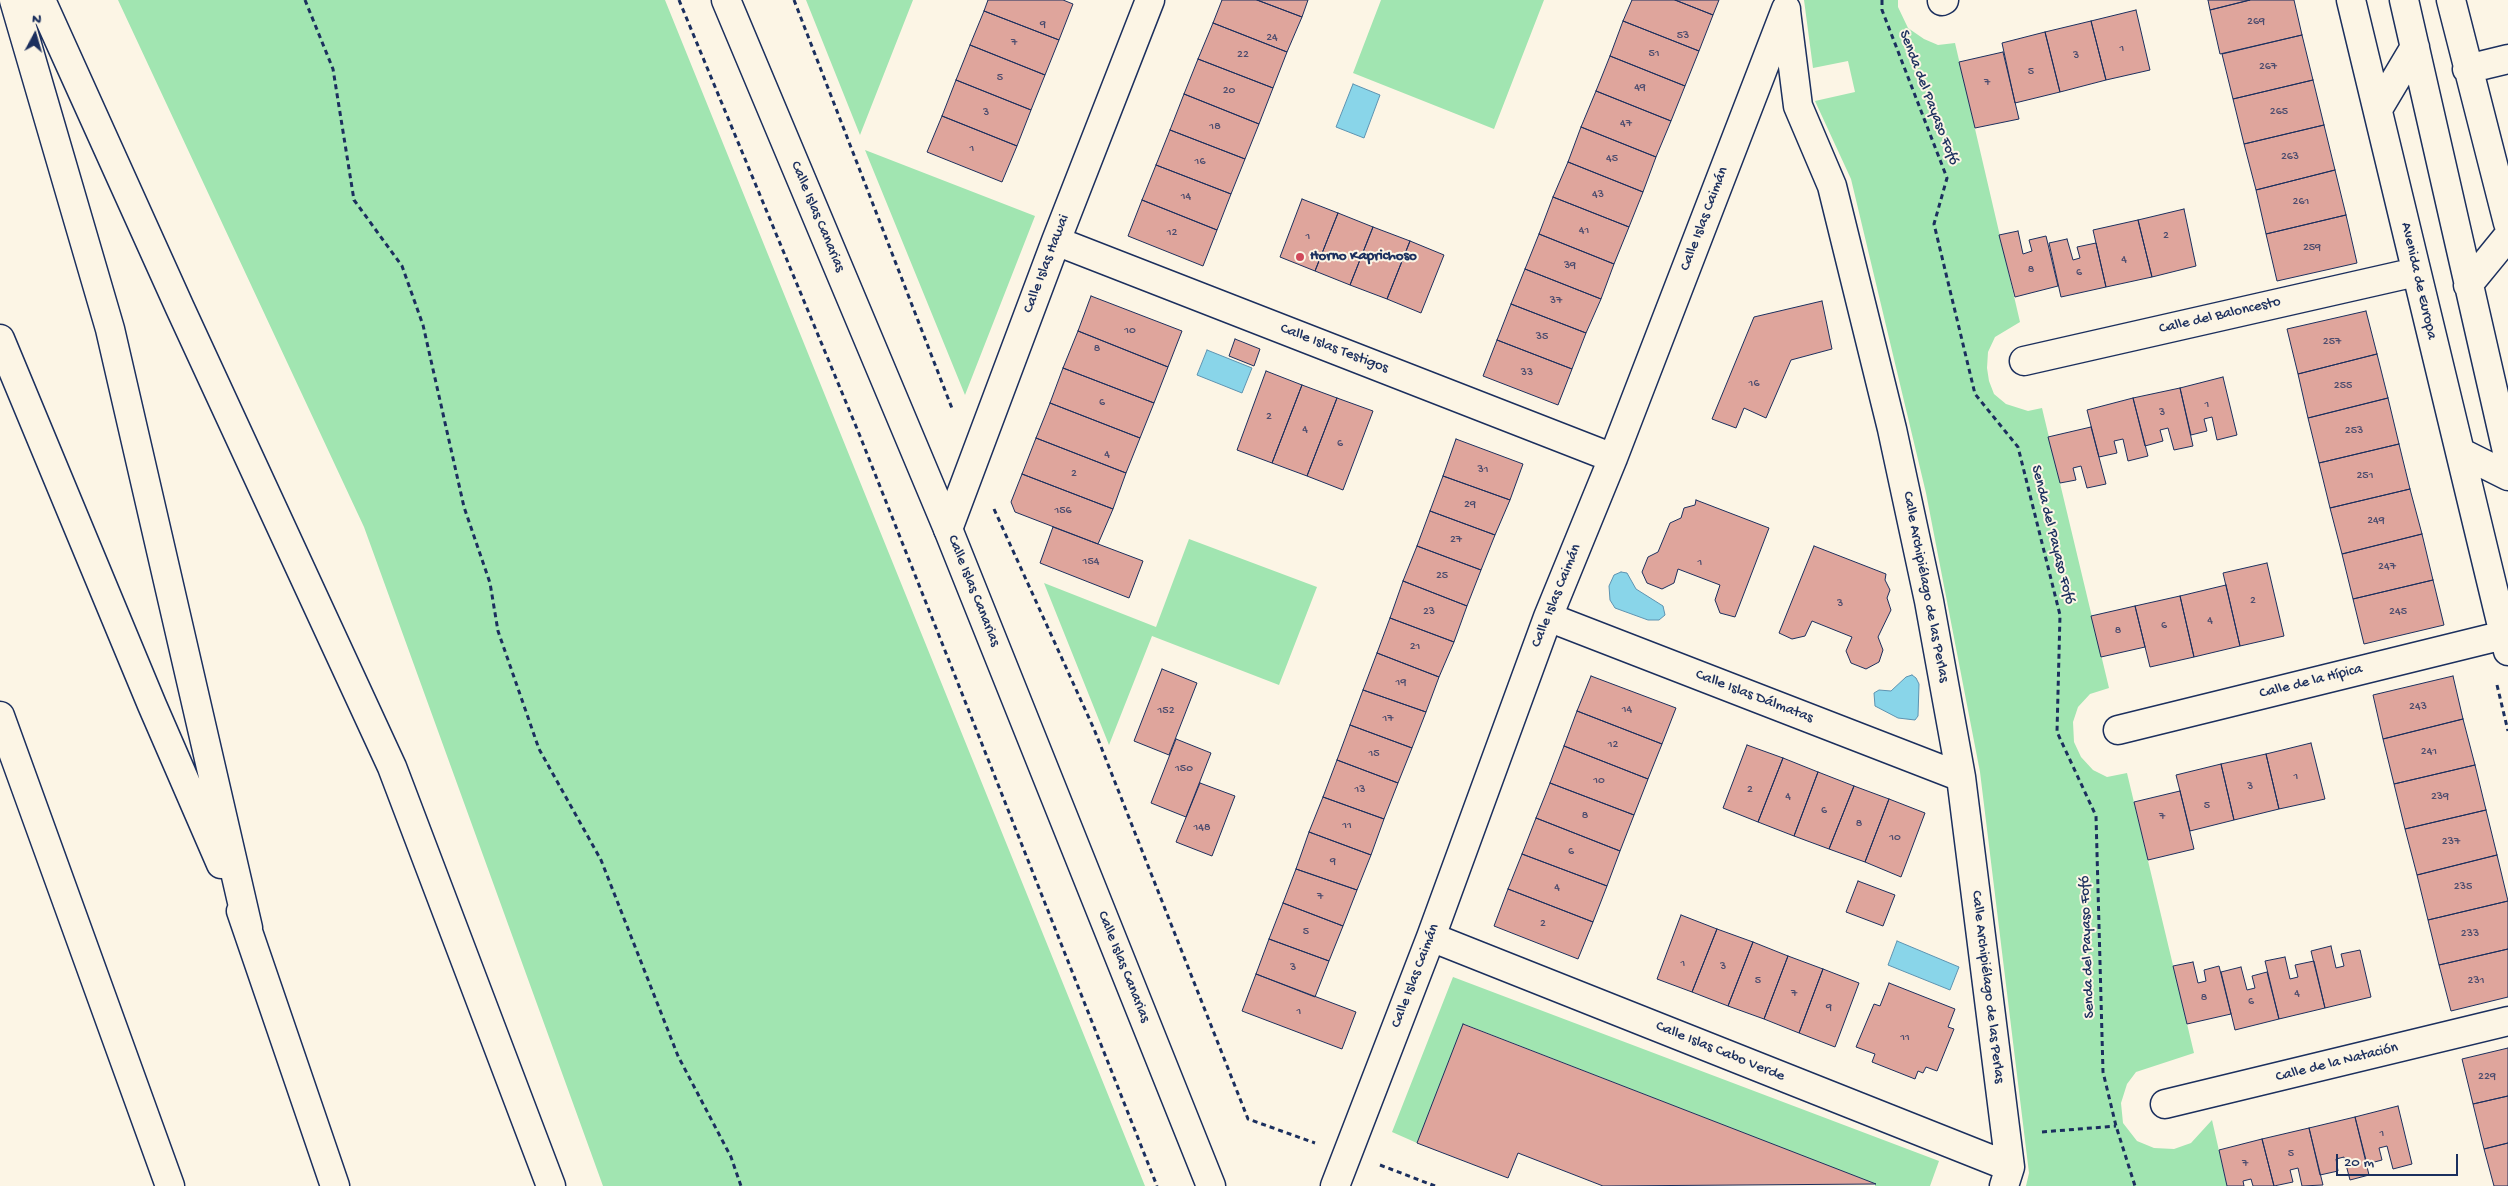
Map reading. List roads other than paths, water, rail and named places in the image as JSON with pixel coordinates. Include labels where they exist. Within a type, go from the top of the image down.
[{"type":"main road","points":[[14,0],[110,329],[248,928]]},
{"type":"main road","points":[[41,0],[180,308],[392,767],[551,1186]]},
{"type":"main road","name":"Calle Islas Canarias","points":[[726,0],[948,529],[1211,1186]]},
{"type":"main road","name":"Calle Islas Hawai","points":[[948,529],[1056,241],[1150,0]]},
{"type":"main road","name":"Avenida de Europa","points":[[2351,0],[2506,643]]},
{"type":"main road","points":[[2404,0],[2508,456]]},
{"type":"main road","points":[[2452,0],[2508,223]]},
{"type":"main road","name":"Calle Islas Caimán","points":[[1335,1186],[1431,937],[1548,617],[1613,458],[1785,4]]},
{"type":"main road","name":"Calle Archipiélago de las Perlas","points":[[1785,4],[1798,106],[1832,186],[1892,429],[1929,601],[1961,777],[2005,1135],[2007,1176]]},
{"type":"main road","points":[[2378,109],[2415,47]]},
{"type":"main road","points":[[2468,69],[2508,59]]},
{"type":"main road","points":[[2468,285],[2508,236]]},
{"type":"main road","name":"Calle Islas Testigos","points":[[1056,241],[1613,458]]},
{"type":"main road","name":"Calle del Baloncesto","points":[[2024,361],[2416,272]]},
{"type":"main road","points":[[0,339],[152,705],[248,928],[335,1186]]},
{"type":"main road","points":[[2460,452],[2508,476]]},
{"type":"main road","name":"Calle Islas Dálmatas","points":[[1548,617],[1961,777]]},
{"type":"main road","name":"Calle de la Hípica","points":[[2118,730],[2506,643]]},
{"type":"main road","points":[[0,716],[170,1186]]},
{"type":"main road","name":"Calle Islas Cabo Verde","points":[[1431,937],[2007,1176]]},
{"type":"main road","name":"Calle de la Natación","points":[[2165,1104],[2508,1021]]},
{"type":"water","points":[[1353,84],[1380,95],[1364,138],[1336,127]]},
{"type":"water","points":[[1207,350],[1252,368],[1242,393],[1197,375]]},
{"type":"water","points":[[1621,572],[1627,573],[1636,589],[1663,606],[1665,615],[1659,620],[1648,620],[1615,608],[1610,600],[1609,586],[1614,575]]},
{"type":"water","points":[[1912,675],[1919,684],[1918,716],[1915,720],[1898,718],[1875,706],[1874,693],[1879,690],[1891,691],[1906,677]]},
{"type":"water","points":[[1897,941],[1959,967],[1950,990],[1888,965]]},
{"type":"place","name":"Horno Kaprichoso","points":[[1300,257]]}]
